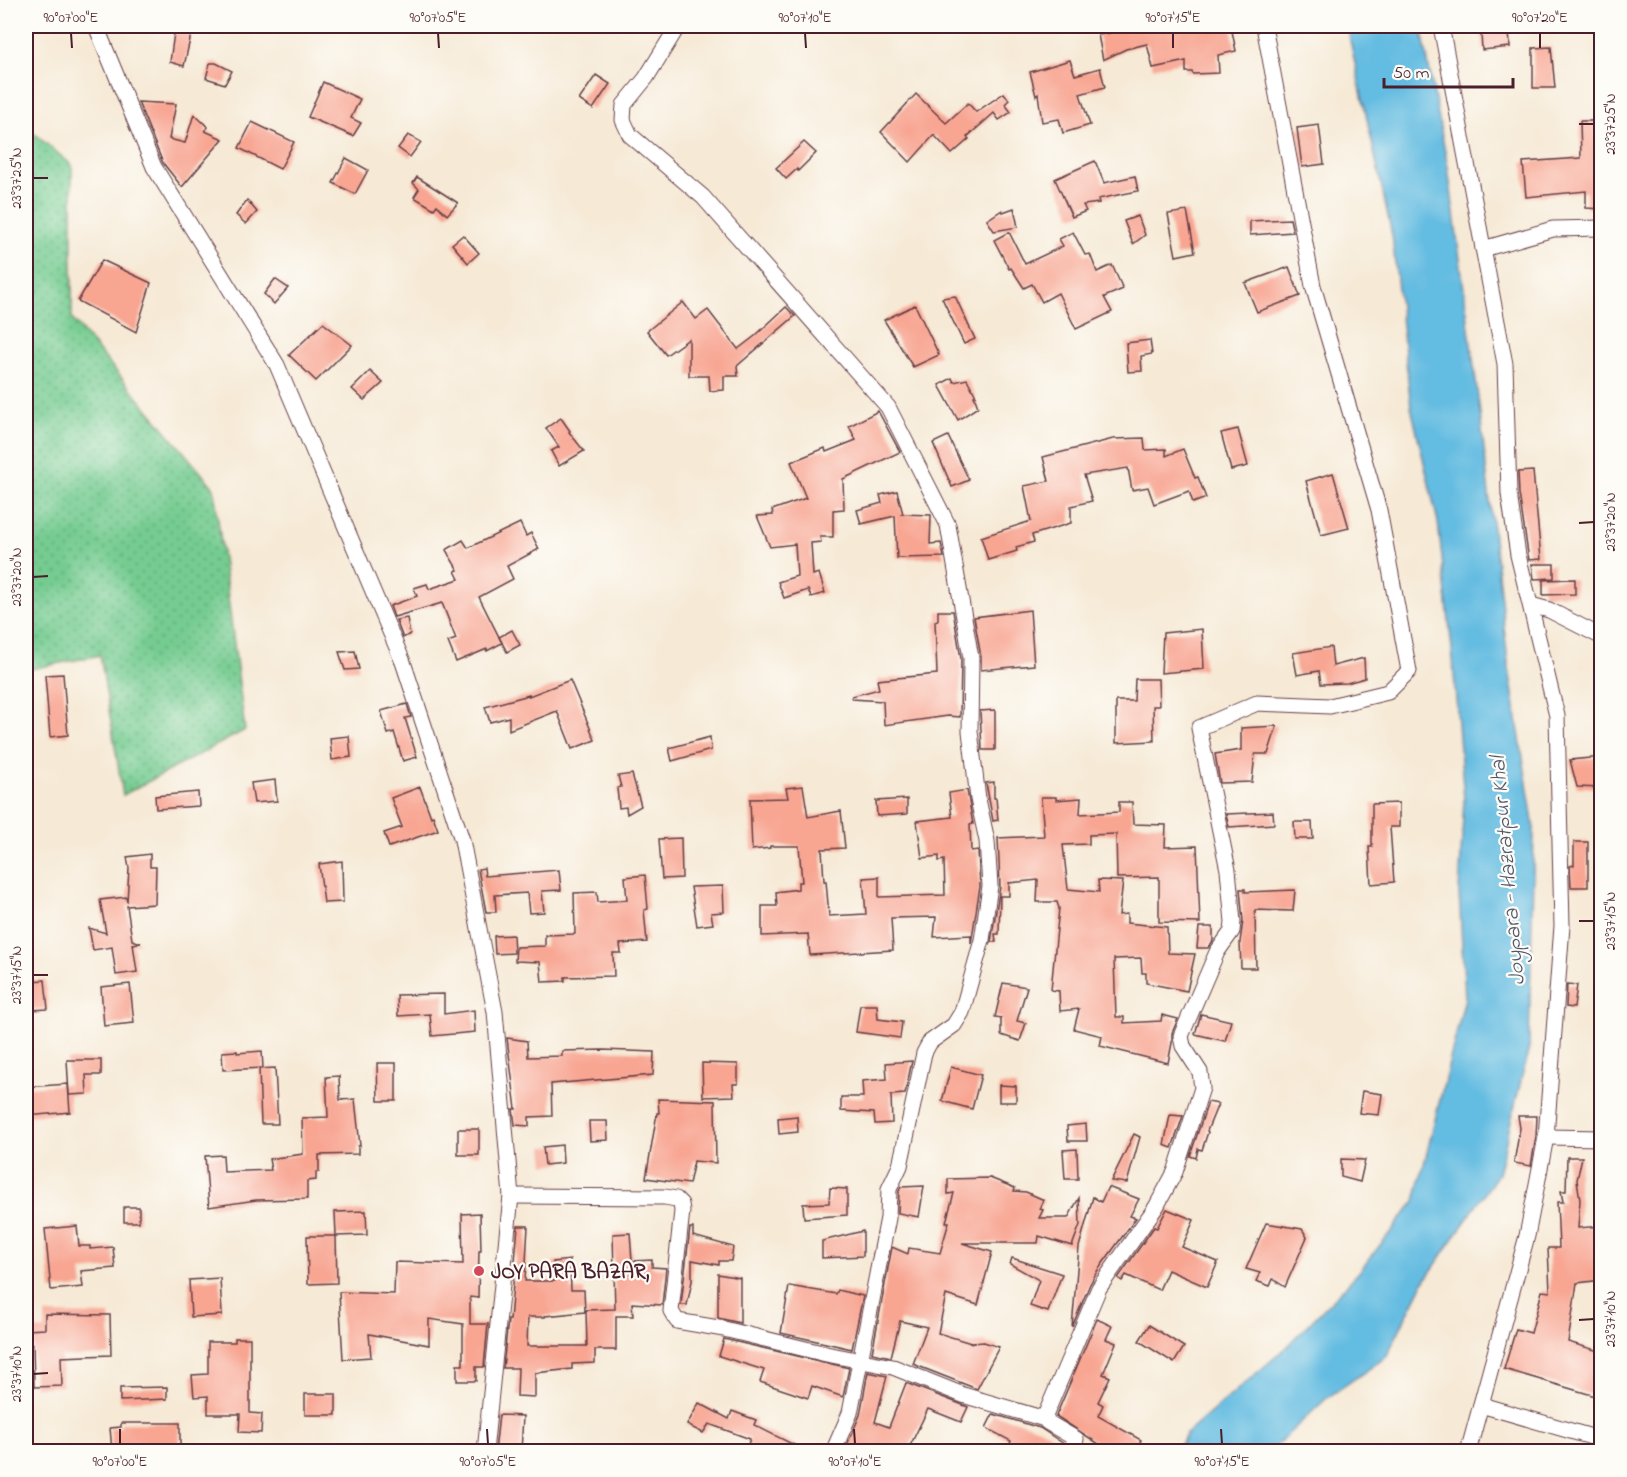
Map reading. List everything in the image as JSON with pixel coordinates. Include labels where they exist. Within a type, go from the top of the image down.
[{"type":"street","points":[[96,26],[154,167],[277,365],[403,662],[462,840],[495,1011],[511,1196],[485,1452]]},
{"type":"street","points":[[678,26],[646,78],[624,105],[622,120],[630,135],[703,197],[888,407],[948,525],[971,658],[970,731],[978,799],[989,861],[990,886],[982,940],[962,1012],[954,1025],[930,1042],[924,1053],[900,1166],[889,1189],[888,1218],[850,1413],[833,1452]]},
{"type":"street","points":[[1045,1419],[1099,1288],[1156,1207],[1174,1172],[1202,1088],[1200,1072],[1183,1046],[1181,1036],[1217,952],[1232,931],[1233,922],[1228,870],[1199,728],[1257,704],[1330,706],[1388,692],[1409,671],[1379,510],[1313,286],[1264,26]]},
{"type":"street","points":[[1441,26],[1505,364],[1509,494],[1518,555],[1557,716],[1562,926],[1546,1137],[1527,1236],[1468,1452]]},
{"type":"street","points":[[1483,249],[1553,229],[1602,228]]},
{"type":"street","points":[[1531,605],[1549,610],[1602,637]]},
{"type":"street","points":[[1546,1137],[1602,1138]]},
{"type":"street","points":[[511,1196],[676,1199],[681,1204],[682,1211],[671,1311],[677,1321],[724,1329],[826,1354],[893,1367],[963,1395],[1045,1419],[1076,1439],[1072,1452]]},
{"type":"street","points":[[1481,1405],[1602,1440]]},
{"type":"green space","points":[[26,127],[72,165],[72,319],[214,488],[245,730],[123,795],[100,655],[26,670]]},
{"type":"water","name":"Joypara - Hazratpur Khal","points":[[1347,26],[1421,26],[1448,167],[1479,405],[1508,662],[1534,828],[1529,1048],[1498,1174],[1423,1283],[1386,1357],[1327,1398],[1270,1451],[1178,1451],[1186,1434],[1287,1347],[1359,1272],[1415,1201],[1465,998],[1459,892],[1464,799],[1452,649],[1438,522],[1411,407],[1392,235]]},
{"type":"building","points":[[175,26],[193,26],[184,66],[170,62]]},
{"type":"building","points":[[1109,26],[1231,26],[1236,51],[1218,55],[1219,73],[1186,72],[1186,61],[1153,68],[1147,44],[1126,49],[1103,60],[1098,35],[1111,33]]},
{"type":"building","points":[[1509,30],[1510,47],[1482,50],[1481,33]]},
{"type":"building","points":[[1551,47],[1555,88],[1533,88],[1533,48]]},
{"type":"building","points":[[1070,60],[1075,75],[1100,68],[1105,87],[1080,94],[1090,125],[1063,133],[1059,119],[1042,122],[1038,94],[1036,96],[1030,72]]},
{"type":"building","points":[[210,63],[216,63],[232,71],[225,84],[206,78]]},
{"type":"building","points":[[596,75],[610,84],[593,109],[579,100]]},
{"type":"building","points":[[323,82],[360,99],[351,118],[361,123],[353,136],[308,117]]},
{"type":"building","points":[[1004,93],[1009,100],[1005,104],[1011,112],[999,120],[994,113],[952,154],[934,135],[910,162],[881,132],[916,94],[946,123],[968,103],[976,112]]},
{"type":"building","points":[[138,102],[176,104],[169,139],[185,143],[194,114],[208,127],[205,131],[223,139],[182,187],[163,163]]},
{"type":"building","points":[[1580,121],[1596,121],[1598,157],[1602,158],[1602,209],[1586,208],[1586,191],[1526,197],[1523,162],[1581,158]]},
{"type":"building","points":[[252,122],[294,142],[280,169],[239,148]]},
{"type":"building","points":[[1319,125],[1324,164],[1302,167],[1297,128]]},
{"type":"building","points":[[408,135],[421,142],[410,157],[398,148]]},
{"type":"building","points":[[804,142],[816,153],[798,171],[797,169],[786,179],[776,168]]},
{"type":"building","points":[[346,158],[368,170],[355,194],[333,183]]},
{"type":"building","points":[[1095,161],[1104,183],[1135,176],[1138,191],[1098,199],[1099,203],[1083,205],[1086,211],[1072,217],[1055,179]]},
{"type":"building","points":[[417,177],[458,203],[447,215],[437,205],[434,209],[414,197],[419,189],[413,183]]},
{"type":"building","points":[[247,200],[257,212],[246,224],[236,215]]},
{"type":"building","points":[[1014,208],[1018,227],[994,231],[987,220],[1002,210],[1003,212]]},
{"type":"building","points":[[1187,211],[1195,252],[1176,256],[1168,214]]},
{"type":"building","points":[[1138,216],[1145,235],[1133,244],[1124,221]]},
{"type":"building","points":[[1290,219],[1293,232],[1250,235],[1250,221]]},
{"type":"building","points":[[1009,232],[1025,264],[1063,246],[1059,239],[1073,232],[1085,255],[1090,254],[1097,272],[1112,265],[1123,289],[1104,297],[1112,312],[1076,329],[1058,293],[1042,302],[1032,284],[1024,288],[1011,268],[1009,269],[994,240]]},
{"type":"building","points":[[463,235],[479,253],[468,263],[452,244]]},
{"type":"building","points":[[102,260],[151,283],[136,332],[78,301]]},
{"type":"building","points":[[1289,267],[1300,296],[1257,312],[1245,283]]},
{"type":"building","points":[[275,279],[288,288],[274,304],[264,294]]},
{"type":"building","points":[[955,296],[975,339],[964,344],[942,298]]},
{"type":"building","points":[[683,302],[696,319],[708,310],[738,349],[786,307],[795,316],[737,366],[738,376],[724,376],[724,390],[710,391],[709,376],[689,376],[689,339],[666,355],[647,331]]},
{"type":"building","points":[[915,305],[939,355],[913,367],[884,320]]},
{"type":"building","points":[[323,323],[352,345],[316,381],[289,355]]},
{"type":"building","points":[[1150,340],[1152,354],[1141,356],[1142,371],[1128,372],[1126,343]]},
{"type":"building","points":[[370,371],[383,383],[364,400],[352,389]]},
{"type":"building","points":[[952,378],[954,382],[967,379],[976,396],[974,396],[978,407],[958,420],[939,385]]},
{"type":"building","points":[[878,411],[900,452],[843,479],[844,509],[833,510],[833,537],[820,537],[821,542],[811,543],[813,575],[819,573],[825,593],[811,597],[808,590],[784,598],[778,582],[797,576],[795,544],[770,547],[757,516],[773,515],[772,510],[806,498],[791,462],[825,448],[826,452],[856,440],[849,426]]},
{"type":"building","points":[[561,418],[584,451],[559,466],[551,451],[559,447],[546,428]]},
{"type":"building","points":[[1238,429],[1248,466],[1231,470],[1221,433]]},
{"type":"building","points":[[948,436],[969,480],[952,487],[933,443]]},
{"type":"building","points":[[1144,438],[1145,450],[1166,449],[1166,456],[1183,449],[1206,498],[1193,503],[1189,491],[1154,504],[1148,487],[1132,490],[1128,468],[1084,475],[1092,501],[1071,506],[1071,523],[1032,535],[1034,542],[1016,547],[1017,551],[988,560],[981,537],[1031,521],[1024,486],[1049,481],[1043,457],[1113,439]]},
{"type":"building","points":[[1533,471],[1541,559],[1529,560],[1518,472]]},
{"type":"building","points":[[1333,473],[1349,528],[1321,535],[1306,481]]},
{"type":"building","points":[[897,491],[903,514],[900,514],[931,515],[930,544],[941,543],[944,557],[897,558],[895,516],[861,524],[857,510],[882,503],[880,495]]},
{"type":"building","points":[[520,523],[526,536],[531,533],[539,549],[507,566],[513,579],[479,597],[502,643],[456,662],[448,642],[456,639],[442,603],[394,617],[390,606],[417,596],[414,588],[427,584],[429,589],[459,579],[455,571],[458,570],[446,550],[463,540],[468,548]]},
{"type":"building","points":[[1532,564],[1554,564],[1554,578],[1534,579]]},
{"type":"building","points":[[1575,579],[1575,594],[1543,595],[1543,580]]},
{"type":"building","points":[[1030,610],[1034,665],[981,670],[974,617]]},
{"type":"building","points":[[938,611],[953,611],[961,659],[960,717],[948,716],[884,725],[883,701],[852,699],[852,696],[879,689],[877,680],[937,674],[935,621],[938,620]]},
{"type":"building","points":[[407,618],[410,634],[403,638],[396,620]]},
{"type":"building","points":[[1202,629],[1204,669],[1161,673],[1163,633]]},
{"type":"building","points":[[512,630],[520,645],[507,652],[499,637]]},
{"type":"building","points":[[1331,647],[1333,666],[1364,658],[1365,678],[1347,683],[1321,684],[1319,671],[1297,675],[1293,653]]},
{"type":"building","points":[[355,651],[359,669],[345,670],[339,652]]},
{"type":"building","points":[[63,674],[68,735],[50,737],[45,675]]},
{"type":"building","points":[[1135,679],[1158,679],[1159,706],[1153,706],[1154,741],[1116,743],[1116,701],[1134,701]]},
{"type":"building","points":[[570,680],[595,740],[572,749],[557,711],[509,730],[509,717],[490,722],[485,707],[529,696]]},
{"type":"building","points":[[407,704],[411,717],[405,718],[417,757],[403,761],[394,732],[388,734],[381,711]]},
{"type":"building","points":[[995,710],[995,750],[982,750],[980,711]]},
{"type":"building","points":[[1277,726],[1268,754],[1255,754],[1252,782],[1220,783],[1215,754],[1241,750],[1241,728]]},
{"type":"building","points":[[349,736],[351,757],[332,760],[330,738]]},
{"type":"building","points":[[710,737],[711,750],[672,761],[669,748]]},
{"type":"building","points":[[1602,758],[1602,788],[1577,787],[1570,760]]},
{"type":"building","points":[[632,774],[641,806],[627,814],[626,807],[619,808],[617,788],[621,787],[618,776]]},
{"type":"building","points":[[275,780],[277,801],[254,803],[251,783]]},
{"type":"building","points":[[994,782],[998,820],[993,821],[986,783]]},
{"type":"building","points":[[803,786],[808,817],[841,811],[845,848],[822,849],[829,916],[866,914],[863,878],[879,877],[879,897],[945,895],[944,860],[939,861],[939,856],[922,858],[917,821],[952,817],[949,793],[967,790],[973,824],[970,825],[971,851],[978,850],[980,886],[971,944],[971,935],[934,937],[936,917],[891,918],[893,950],[810,955],[808,934],[762,936],[762,906],[777,906],[776,892],[798,889],[798,882],[802,882],[799,846],[770,846],[770,848],[752,850],[750,799],[788,798],[786,788]]},
{"type":"building","points":[[420,787],[438,830],[389,847],[384,833],[402,827],[391,798]]},
{"type":"building","points":[[198,792],[199,806],[156,809],[155,796]]},
{"type":"building","points":[[1041,797],[1056,797],[1056,800],[1081,798],[1080,814],[1119,812],[1119,802],[1132,802],[1133,824],[1166,825],[1165,847],[1197,846],[1200,923],[1159,922],[1159,877],[1117,878],[1116,834],[1089,835],[1089,844],[1063,845],[1068,889],[1099,892],[1098,880],[1123,881],[1119,915],[1127,914],[1127,923],[1167,927],[1168,953],[1195,954],[1187,991],[1146,983],[1146,973],[1142,973],[1141,958],[1114,959],[1116,1017],[1124,1017],[1124,1023],[1161,1021],[1162,1015],[1178,1019],[1172,1033],[1168,1063],[1100,1046],[1102,1036],[1074,1029],[1079,1009],[1060,1011],[1059,991],[1051,990],[1059,908],[1057,902],[1037,902],[1038,880],[1009,883],[1009,896],[1000,896],[999,934],[995,934],[996,942],[991,942],[1000,887],[998,838],[1044,836]]},
{"type":"building","points":[[907,799],[907,814],[877,816],[876,801]]},
{"type":"building","points":[[1399,803],[1399,827],[1390,827],[1394,882],[1371,884],[1369,847],[1372,847],[1372,804]]},
{"type":"building","points":[[1273,812],[1274,824],[1229,827],[1226,814]]},
{"type":"building","points":[[1294,822],[1312,822],[1313,839],[1295,839]]},
{"type":"building","points":[[681,838],[682,878],[662,879],[659,839]]},
{"type":"building","points":[[1574,842],[1588,842],[1588,887],[1571,887],[1570,866],[1574,865]]},
{"type":"building","points":[[150,854],[150,867],[156,867],[155,904],[127,906],[132,940],[141,943],[133,944],[137,972],[116,975],[112,947],[93,950],[89,928],[106,933],[100,900],[126,897],[127,902],[129,868],[127,857]]},
{"type":"building","points":[[342,861],[343,902],[324,903],[319,864]]},
{"type":"building","points":[[484,868],[485,876],[559,870],[561,890],[542,891],[544,912],[529,913],[527,893],[495,895],[496,912],[486,912],[478,869]]},
{"type":"building","points":[[645,875],[648,909],[644,910],[647,942],[620,944],[621,953],[613,953],[614,976],[565,977],[565,981],[542,982],[540,962],[515,961],[516,947],[545,946],[545,935],[575,934],[574,893],[597,892],[598,902],[627,900],[625,877]]},
{"type":"building","points":[[723,886],[724,912],[711,913],[713,924],[697,926],[691,887]]},
{"type":"building","points":[[1240,889],[1245,889],[1245,892],[1295,890],[1293,911],[1255,910],[1256,968],[1241,968],[1240,942],[1243,921]]},
{"type":"building","points":[[1199,927],[1213,927],[1213,941],[1208,948],[1197,948]]},
{"type":"building","points":[[513,935],[514,953],[495,954],[494,936]]},
{"type":"building","points":[[45,980],[48,1009],[32,1010],[29,981]]},
{"type":"building","points":[[1003,983],[1027,987],[1017,1021],[1026,1023],[1020,1041],[1001,1035],[1001,1018],[995,1017]]},
{"type":"building","points":[[130,984],[134,1023],[104,1026],[101,987]]},
{"type":"building","points":[[1567,984],[1577,985],[1574,1008],[1566,1007]]},
{"type":"building","points":[[444,994],[444,1014],[474,1010],[475,1032],[432,1036],[430,1014],[398,1016],[397,995]]},
{"type":"building","points":[[860,1005],[877,1005],[878,1019],[902,1022],[900,1038],[856,1032]]},
{"type":"building","points":[[1201,1014],[1231,1021],[1225,1041],[1195,1034]]},
{"type":"building","points":[[507,1038],[527,1041],[528,1057],[562,1056],[562,1051],[654,1052],[653,1075],[551,1084],[552,1116],[529,1117],[529,1126],[515,1125],[513,1109],[516,1109]]},
{"type":"building","points":[[237,1051],[237,1053],[262,1051],[263,1068],[223,1070],[222,1052]]},
{"type":"building","points":[[67,1060],[101,1060],[101,1075],[86,1075],[87,1094],[69,1095]]},
{"type":"building","points":[[912,1061],[905,1094],[891,1095],[892,1123],[875,1124],[874,1113],[841,1111],[841,1097],[863,1097],[862,1081],[887,1079],[886,1063]]},
{"type":"building","points":[[377,1063],[396,1063],[396,1101],[378,1101]]},
{"type":"building","points":[[702,1063],[738,1064],[738,1084],[733,1084],[734,1096],[703,1097]]},
{"type":"building","points":[[951,1067],[981,1075],[972,1109],[942,1101]]},
{"type":"building","points":[[275,1068],[278,1124],[261,1124],[259,1069]]},
{"type":"building","points":[[339,1076],[340,1100],[355,1099],[360,1146],[358,1146],[358,1154],[319,1155],[319,1172],[316,1172],[316,1180],[307,1181],[307,1199],[256,1200],[209,1207],[205,1156],[223,1155],[224,1172],[271,1170],[269,1159],[303,1154],[302,1118],[328,1117],[326,1077]]},
{"type":"building","points":[[68,1084],[70,1112],[27,1116],[26,1087]]},
{"type":"building","points":[[999,1085],[1016,1086],[1016,1102],[999,1102]]},
{"type":"building","points":[[1362,1091],[1382,1094],[1379,1115],[1359,1113]]},
{"type":"building","points":[[658,1099],[715,1101],[716,1163],[694,1161],[689,1184],[646,1178],[657,1113],[659,1113]]},
{"type":"building","points":[[1208,1102],[1218,1104],[1202,1150],[1198,1149],[1196,1158],[1190,1156]]},
{"type":"building","points":[[1170,1115],[1183,1116],[1172,1148],[1164,1145]]},
{"type":"building","points":[[797,1116],[798,1132],[779,1134],[778,1118]]},
{"type":"building","points":[[1518,1116],[1537,1116],[1531,1166],[1514,1163],[1520,1128]]},
{"type":"building","points":[[589,1121],[607,1121],[608,1140],[590,1141]]},
{"type":"building","points":[[1086,1124],[1087,1141],[1068,1141],[1067,1126]]},
{"type":"building","points":[[458,1129],[479,1129],[479,1155],[458,1155]]},
{"type":"building","points":[[1134,1134],[1140,1137],[1127,1183],[1111,1181]]},
{"type":"building","points":[[562,1145],[563,1163],[545,1165],[543,1147]]},
{"type":"building","points":[[1077,1149],[1078,1179],[1065,1179],[1063,1150]]},
{"type":"building","points":[[1567,1157],[1582,1157],[1577,1180],[1580,1200],[1578,1228],[1602,1226],[1602,1280],[1577,1283],[1568,1342],[1602,1352],[1597,1368],[1602,1370],[1602,1398],[1504,1369],[1516,1329],[1531,1333],[1542,1291],[1550,1292],[1548,1248],[1559,1248],[1557,1202],[1563,1202],[1561,1191],[1566,1191]]},
{"type":"building","points":[[1341,1159],[1365,1160],[1360,1182],[1341,1177]]},
{"type":"building","points":[[990,1178],[1015,1188],[1014,1191],[1026,1192],[1044,1200],[1039,1218],[1068,1218],[1079,1198],[1080,1225],[1072,1246],[1039,1236],[1038,1243],[962,1243],[992,1252],[978,1305],[946,1295],[938,1333],[971,1343],[984,1342],[999,1347],[977,1389],[913,1364],[927,1327],[900,1321],[891,1357],[872,1353],[892,1247],[908,1254],[909,1248],[940,1253],[954,1193],[948,1194],[948,1179]]},
{"type":"building","points":[[924,1186],[919,1217],[898,1213],[901,1187]]},
{"type":"building","points":[[1108,1187],[1139,1199],[1130,1216],[1136,1218],[1098,1270],[1072,1327],[1079,1247],[1093,1197],[1101,1202]]},
{"type":"building","points":[[830,1188],[847,1189],[847,1215],[804,1218],[803,1204],[829,1203]]},
{"type":"building","points":[[124,1207],[139,1207],[139,1222],[124,1222]]},
{"type":"building","points":[[1167,1209],[1194,1220],[1182,1247],[1218,1262],[1207,1287],[1168,1270],[1159,1290],[1126,1275],[1122,1281],[1118,1278],[1154,1227],[1157,1228]]},
{"type":"building","points":[[366,1211],[367,1235],[336,1236],[335,1212]]},
{"type":"building","points":[[480,1213],[481,1251],[479,1251],[478,1298],[470,1297],[470,1324],[488,1324],[484,1367],[476,1367],[476,1381],[457,1381],[457,1365],[463,1365],[463,1324],[429,1319],[429,1345],[369,1334],[371,1357],[343,1359],[339,1292],[394,1294],[395,1262],[463,1264],[462,1214]]},
{"type":"building","points":[[1266,1223],[1302,1229],[1307,1237],[1285,1287],[1273,1279],[1270,1286],[1256,1281],[1260,1273],[1246,1269]]},
{"type":"building","points":[[77,1226],[79,1246],[90,1246],[90,1249],[113,1247],[115,1268],[81,1271],[83,1287],[51,1290],[45,1229]]},
{"type":"building","points":[[518,1226],[528,1226],[525,1281],[555,1281],[553,1262],[570,1260],[571,1290],[584,1290],[585,1312],[528,1317],[527,1346],[587,1346],[586,1310],[615,1309],[613,1234],[630,1233],[632,1261],[652,1260],[652,1267],[666,1268],[662,1305],[632,1303],[633,1316],[616,1316],[616,1350],[595,1350],[595,1363],[572,1364],[572,1369],[535,1373],[535,1397],[517,1396],[518,1368],[503,1368],[508,1320],[510,1320]]},
{"type":"building","points":[[690,1228],[693,1228],[693,1236],[733,1247],[731,1261],[719,1261],[719,1265],[692,1260],[692,1281],[687,1305],[681,1305]]},
{"type":"building","points":[[863,1231],[863,1256],[822,1258],[822,1241]]},
{"type":"building","points":[[307,1236],[336,1236],[337,1283],[308,1284]]},
{"type":"building","points":[[1012,1258],[1062,1274],[1048,1312],[1030,1306],[1039,1280],[1010,1264]]},
{"type":"building","points":[[718,1274],[740,1278],[740,1323],[718,1318]]},
{"type":"building","points":[[220,1278],[222,1315],[191,1317],[189,1280]]},
{"type":"building","points":[[789,1286],[836,1294],[838,1290],[863,1296],[852,1349],[781,1333]]},
{"type":"building","points":[[45,1314],[110,1315],[111,1355],[61,1357],[62,1386],[34,1387],[33,1344],[26,1345],[26,1330],[45,1329]]},
{"type":"building","points":[[1097,1319],[1112,1326],[1106,1339],[1116,1343],[1103,1374],[1110,1377],[1098,1402],[1103,1405],[1098,1416],[1141,1440],[1135,1452],[1111,1452],[1056,1416]]},
{"type":"building","points":[[1149,1325],[1184,1347],[1174,1363],[1139,1341]]},
{"type":"building","points":[[235,1338],[250,1338],[250,1413],[262,1414],[261,1433],[239,1432],[240,1414],[208,1414],[208,1396],[194,1397],[192,1375],[208,1374],[208,1342],[235,1342]]},
{"type":"building","points":[[724,1339],[849,1368],[843,1397],[812,1386],[808,1398],[760,1382],[764,1370],[719,1356]]},
{"type":"building","points":[[868,1372],[887,1376],[875,1422],[889,1427],[906,1383],[968,1407],[961,1422],[928,1409],[907,1452],[844,1452],[860,1415]]},
{"type":"building","points":[[167,1387],[167,1399],[120,1401],[120,1388]]},
{"type":"building","points":[[305,1394],[336,1394],[336,1415],[305,1415]]},
{"type":"building","points":[[699,1403],[729,1419],[732,1411],[756,1420],[754,1425],[808,1452],[745,1452],[750,1439],[709,1424],[703,1433],[687,1425]]},
{"type":"building","points":[[993,1414],[1040,1428],[1064,1444],[1063,1452],[1007,1452],[1011,1441],[986,1428]]},
{"type":"building","points":[[499,1415],[523,1416],[521,1452],[495,1452]]},
{"type":"building","points":[[121,1423],[180,1423],[180,1448],[112,1451],[110,1428],[121,1427]]},
{"type":"place","name":"JOY PARA BAZAR,","points":[[479,1271]]}]
